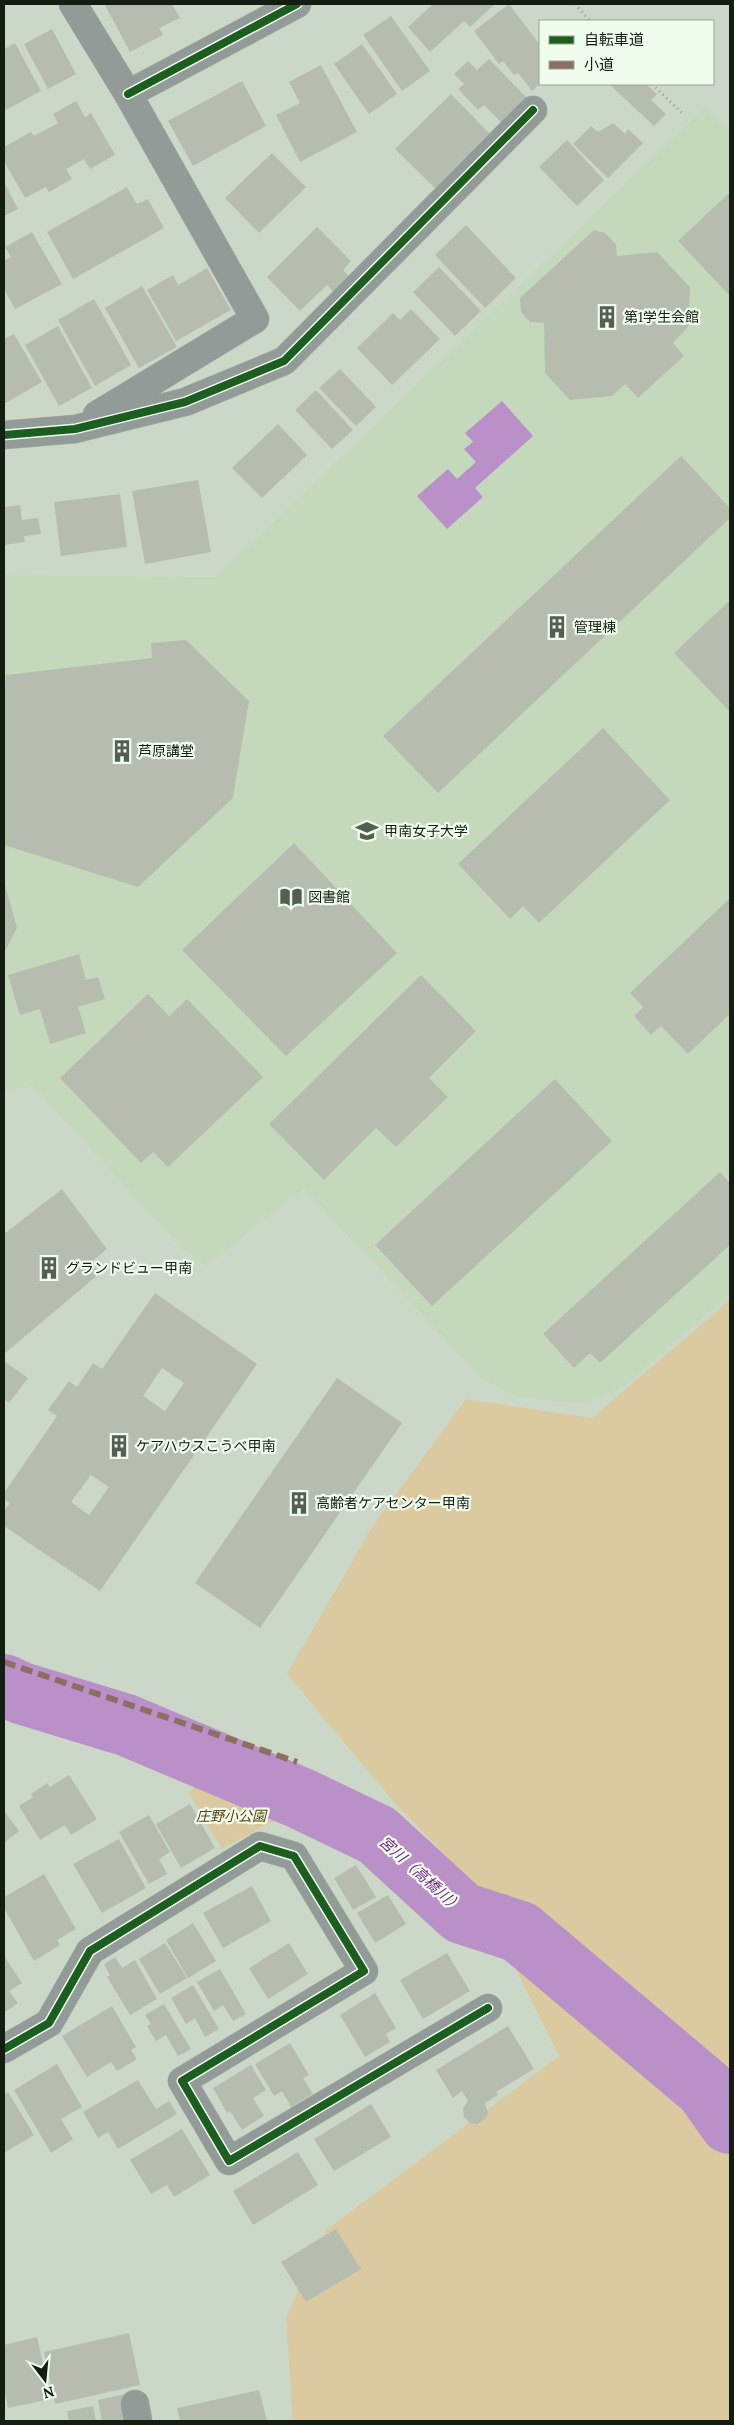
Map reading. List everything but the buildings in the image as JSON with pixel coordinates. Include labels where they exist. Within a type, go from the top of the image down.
[{"type":"street","points":[[73,4],[128,94],[255,319],[75,429]]},
{"type":"street","points":[[128,94],[297,4]]},
{"type":"street","points":[[4,435],[75,429],[185,402],[284,361],[534,110]]},
{"type":"street","points":[[4,2049],[49,2022],[90,1950],[260,1846],[294,1856],[364,1972],[182,2080],[229,2161],[488,2008]]},
{"type":"path","points":[[575,4],[589,20]]},
{"type":"path","points":[[653,85],[683,114]]},
{"type":"shaded area","name":"甲南女子大学","points":[[705,107],[724,126],[730,127],[730,1294],[623,1388],[581,1404],[515,1397],[480,1377],[304,1189],[206,1266],[182,1249],[33,1086],[4,1092],[4,575],[216,577]]},
{"type":"shaded area","points":[[502,401],[533,436],[475,488],[483,497],[447,529],[417,496],[448,469],[457,479],[476,462],[464,449],[473,442],[465,433]]},
{"type":"green space","points":[[730,1300],[730,2421],[293,2421],[286,2318],[326,2230],[559,2056],[473,1884],[393,1801],[287,1674],[372,1527],[466,1399],[592,1418]]},
{"type":"green space","name":"庄野小公園","points":[[209,1780],[269,1806],[277,1819],[222,1849],[188,1792]]},
{"type":"waterway","name":"宮川（高橋川）","points":[[4,1685],[21,1693],[126,1725],[302,1799],[377,1835],[462,1913],[520,1932],[706,2089],[730,2123]]},
{"type":"marked path","points":[[4,1662],[297,1762]]},
{"type":"cycle path","points":[[128,94],[297,4]]},
{"type":"cycle path","points":[[4,435],[75,429],[185,402],[284,361],[533,110]]},
{"type":"cycle path","points":[[4,2049],[49,2023],[90,1951],[260,1846],[294,1856],[364,1971],[182,2081],[229,2161],[488,2008]]},
{"type":"place","name":"第1学生会館","points":[[607,317]]},
{"type":"place","name":"管理棟","points":[[557,627]]},
{"type":"place","name":"芦原講堂","points":[[122,751]]},
{"type":"place","name":"甲南女子大学","points":[[367,831]]},
{"type":"place","name":"図書館","points":[[291,897]]},
{"type":"place","name":"グランドビュー甲南","points":[[49,1268]]},
{"type":"place","name":"ケアハウスこうべ甲南","points":[[119,1446]]},
{"type":"place","name":"高齢者ケアセンター甲南","points":[[299,1503]]}]
